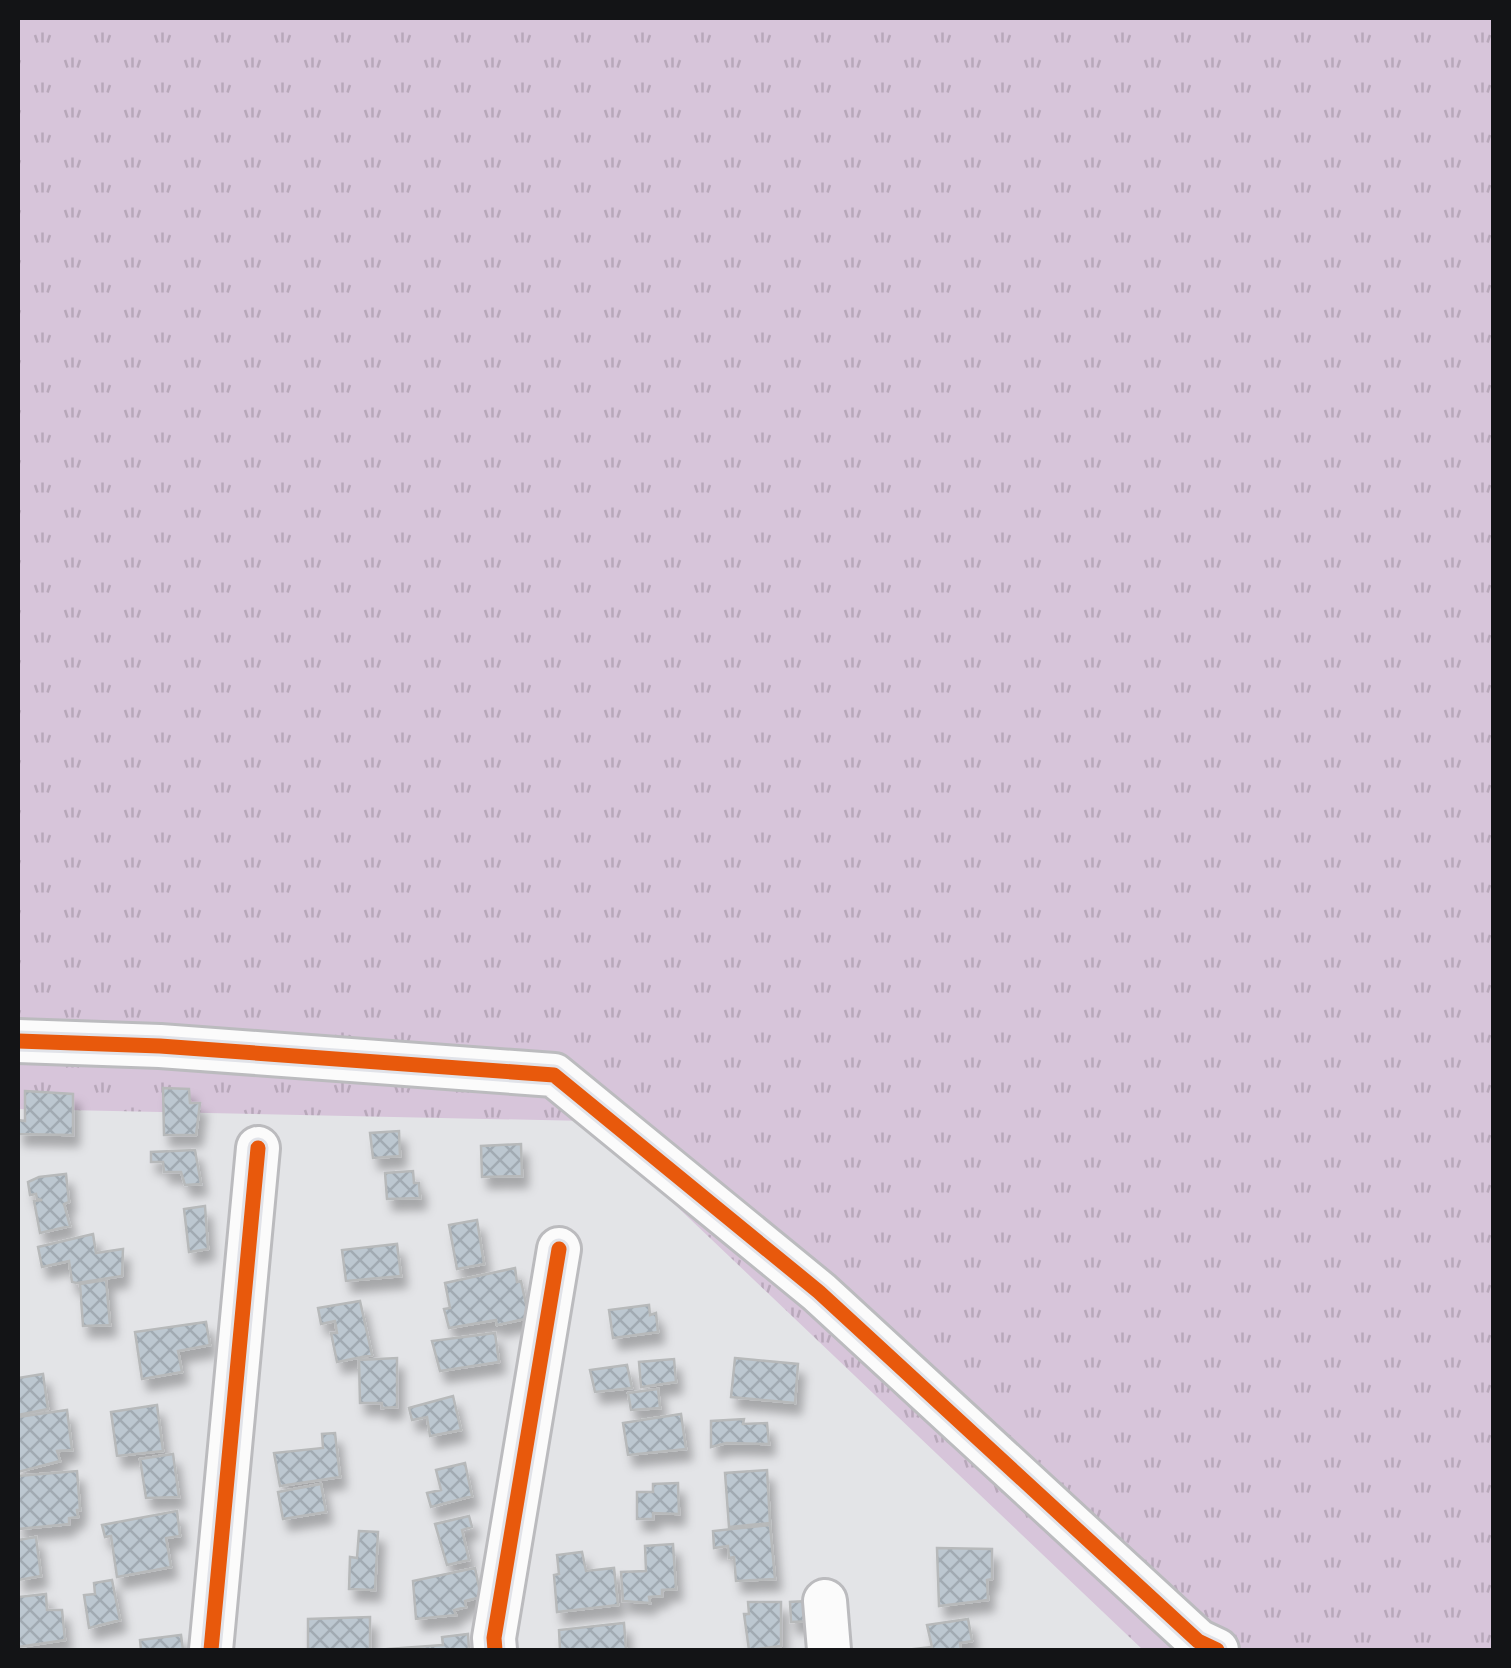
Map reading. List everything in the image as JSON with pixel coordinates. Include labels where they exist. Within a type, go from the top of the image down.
[{"type":"street","points":[[18,1041],[160,1046],[554,1074],[819,1292],[1198,1641],[1217,1650]]},
{"type":"street","points":[[211,1650],[258,1148]]},
{"type":"street","points":[[496,1650],[494,1638],[560,1250]]},
{"type":"street","points":[[824,1600],[830,1650]]},
{"type":"green space","points":[[18,18],[1493,18],[1493,1650],[1143,1650],[587,1121],[18,1109]]},
{"type":"building","points":[[163,1088],[189,1089],[190,1103],[200,1103],[196,1135],[164,1135]]},
{"type":"building","points":[[25,1091],[73,1094],[73,1135],[18,1134],[18,1120],[25,1121]]},
{"type":"building","points":[[399,1131],[400,1156],[373,1158],[370,1133]]},
{"type":"building","points":[[521,1144],[522,1176],[482,1177],[481,1146]]},
{"type":"building","points":[[195,1150],[201,1184],[185,1185],[181,1172],[164,1172],[163,1162],[151,1162],[151,1152]]},
{"type":"building","points":[[413,1171],[420,1198],[387,1199],[385,1173]]},
{"type":"building","points":[[66,1174],[69,1202],[64,1204],[70,1226],[40,1233],[34,1201],[42,1200],[36,1194],[30,1195],[28,1182]]},
{"type":"building","points":[[205,1206],[208,1249],[189,1252],[184,1209]]},
{"type":"building","points":[[477,1220],[484,1264],[457,1269],[449,1225]]},
{"type":"building","points":[[93,1234],[96,1253],[123,1249],[122,1276],[77,1283],[72,1282],[69,1261],[42,1267],[38,1247]]},
{"type":"building","points":[[397,1244],[401,1276],[346,1281],[342,1250]]},
{"type":"building","points":[[515,1268],[529,1318],[449,1328],[444,1309],[450,1308],[445,1283]]},
{"type":"building","points":[[106,1280],[110,1325],[83,1326],[80,1284]]},
{"type":"building","points":[[360,1301],[372,1355],[337,1362],[331,1333],[337,1333],[335,1321],[321,1324],[318,1308]]},
{"type":"building","points":[[649,1305],[650,1315],[656,1313],[658,1332],[613,1338],[609,1310]]},
{"type":"building","points":[[206,1322],[210,1345],[178,1351],[182,1372],[142,1379],[135,1332]]},
{"type":"building","points":[[495,1333],[499,1362],[440,1371],[432,1341]]},
{"type":"building","points":[[397,1358],[397,1407],[360,1403],[359,1360]]},
{"type":"building","points":[[735,1358],[798,1364],[795,1403],[731,1397]]},
{"type":"building","points":[[674,1359],[676,1382],[641,1387],[639,1362]]},
{"type":"building","points":[[627,1365],[632,1388],[595,1392],[590,1370]]},
{"type":"building","points":[[43,1374],[48,1409],[18,1415],[18,1378]]},
{"type":"building","points":[[658,1389],[660,1408],[631,1410],[628,1393]]},
{"type":"building","points":[[453,1396],[461,1430],[430,1436],[427,1417],[412,1420],[409,1408]]},
{"type":"building","points":[[157,1405],[163,1451],[117,1456],[111,1412]]},
{"type":"building","points":[[67,1410],[72,1450],[57,1451],[60,1461],[18,1472],[18,1417]]},
{"type":"building","points":[[681,1414],[686,1449],[628,1455],[623,1423]]},
{"type":"building","points":[[744,1419],[743,1424],[767,1423],[769,1444],[726,1443],[711,1447],[711,1421]]},
{"type":"building","points":[[335,1433],[340,1477],[280,1486],[274,1453],[323,1448],[322,1434]]},
{"type":"building","points":[[173,1454],[179,1497],[146,1498],[140,1459]]},
{"type":"building","points":[[465,1463],[472,1496],[431,1507],[427,1493],[441,1490],[436,1470]]},
{"type":"building","points":[[767,1470],[770,1523],[729,1527],[725,1473]]},
{"type":"building","points":[[77,1471],[78,1517],[69,1518],[69,1524],[18,1529],[18,1476]]},
{"type":"building","points":[[678,1483],[679,1514],[653,1513],[653,1519],[637,1519],[637,1492],[653,1492],[653,1484]]},
{"type":"building","points":[[321,1484],[326,1512],[283,1519],[278,1492]]},
{"type":"building","points":[[177,1511],[180,1536],[166,1538],[171,1567],[117,1577],[111,1536],[105,1537],[102,1525]]},
{"type":"building","points":[[469,1516],[472,1527],[462,1530],[469,1560],[447,1565],[435,1524]]},
{"type":"building","points":[[770,1525],[775,1579],[736,1581],[734,1557],[729,1558],[728,1546],[714,1548],[713,1531]]},
{"type":"building","points":[[359,1531],[378,1532],[375,1590],[349,1589],[350,1557],[357,1558]]},
{"type":"building","points":[[36,1537],[41,1576],[18,1580],[18,1540]]},
{"type":"building","points":[[673,1544],[676,1589],[662,1590],[662,1596],[649,1597],[650,1603],[623,1601],[621,1572],[646,1571],[645,1546]]},
{"type":"building","points":[[937,1548],[992,1549],[988,1600],[939,1606]]},
{"type":"building","points":[[582,1552],[586,1571],[614,1568],[618,1605],[557,1612],[557,1555]]},
{"type":"building","points":[[475,1568],[481,1597],[465,1601],[466,1607],[454,1610],[456,1615],[416,1619],[413,1581]]},
{"type":"building","points":[[112,1580],[120,1620],[89,1628],[84,1595],[95,1594],[94,1583]]},
{"type":"building","points":[[46,1594],[47,1610],[62,1610],[65,1640],[18,1647],[18,1597]]},
{"type":"building","points":[[807,1601],[813,1621],[791,1622],[790,1602]]},
{"type":"building","points":[[748,1602],[781,1602],[781,1646],[749,1650],[744,1614],[749,1614]]},
{"type":"building","points":[[370,1617],[370,1649],[308,1650],[308,1619]]},
{"type":"building","points":[[968,1619],[972,1641],[960,1643],[961,1650],[905,1650],[932,1647],[927,1625]]},
{"type":"building","points":[[624,1623],[626,1650],[560,1650],[559,1630]]},
{"type":"building","points":[[468,1634],[469,1650],[374,1650],[443,1645],[442,1637]]},
{"type":"building","points":[[181,1635],[183,1650],[141,1650],[140,1640]]},
{"type":"cycle path","points":[[18,1041],[160,1046],[554,1075],[819,1292],[1198,1641],[1217,1650]]},
{"type":"cycle path","points":[[211,1650],[258,1148]]},
{"type":"cycle path","points":[[495,1650],[559,1249]]}]
